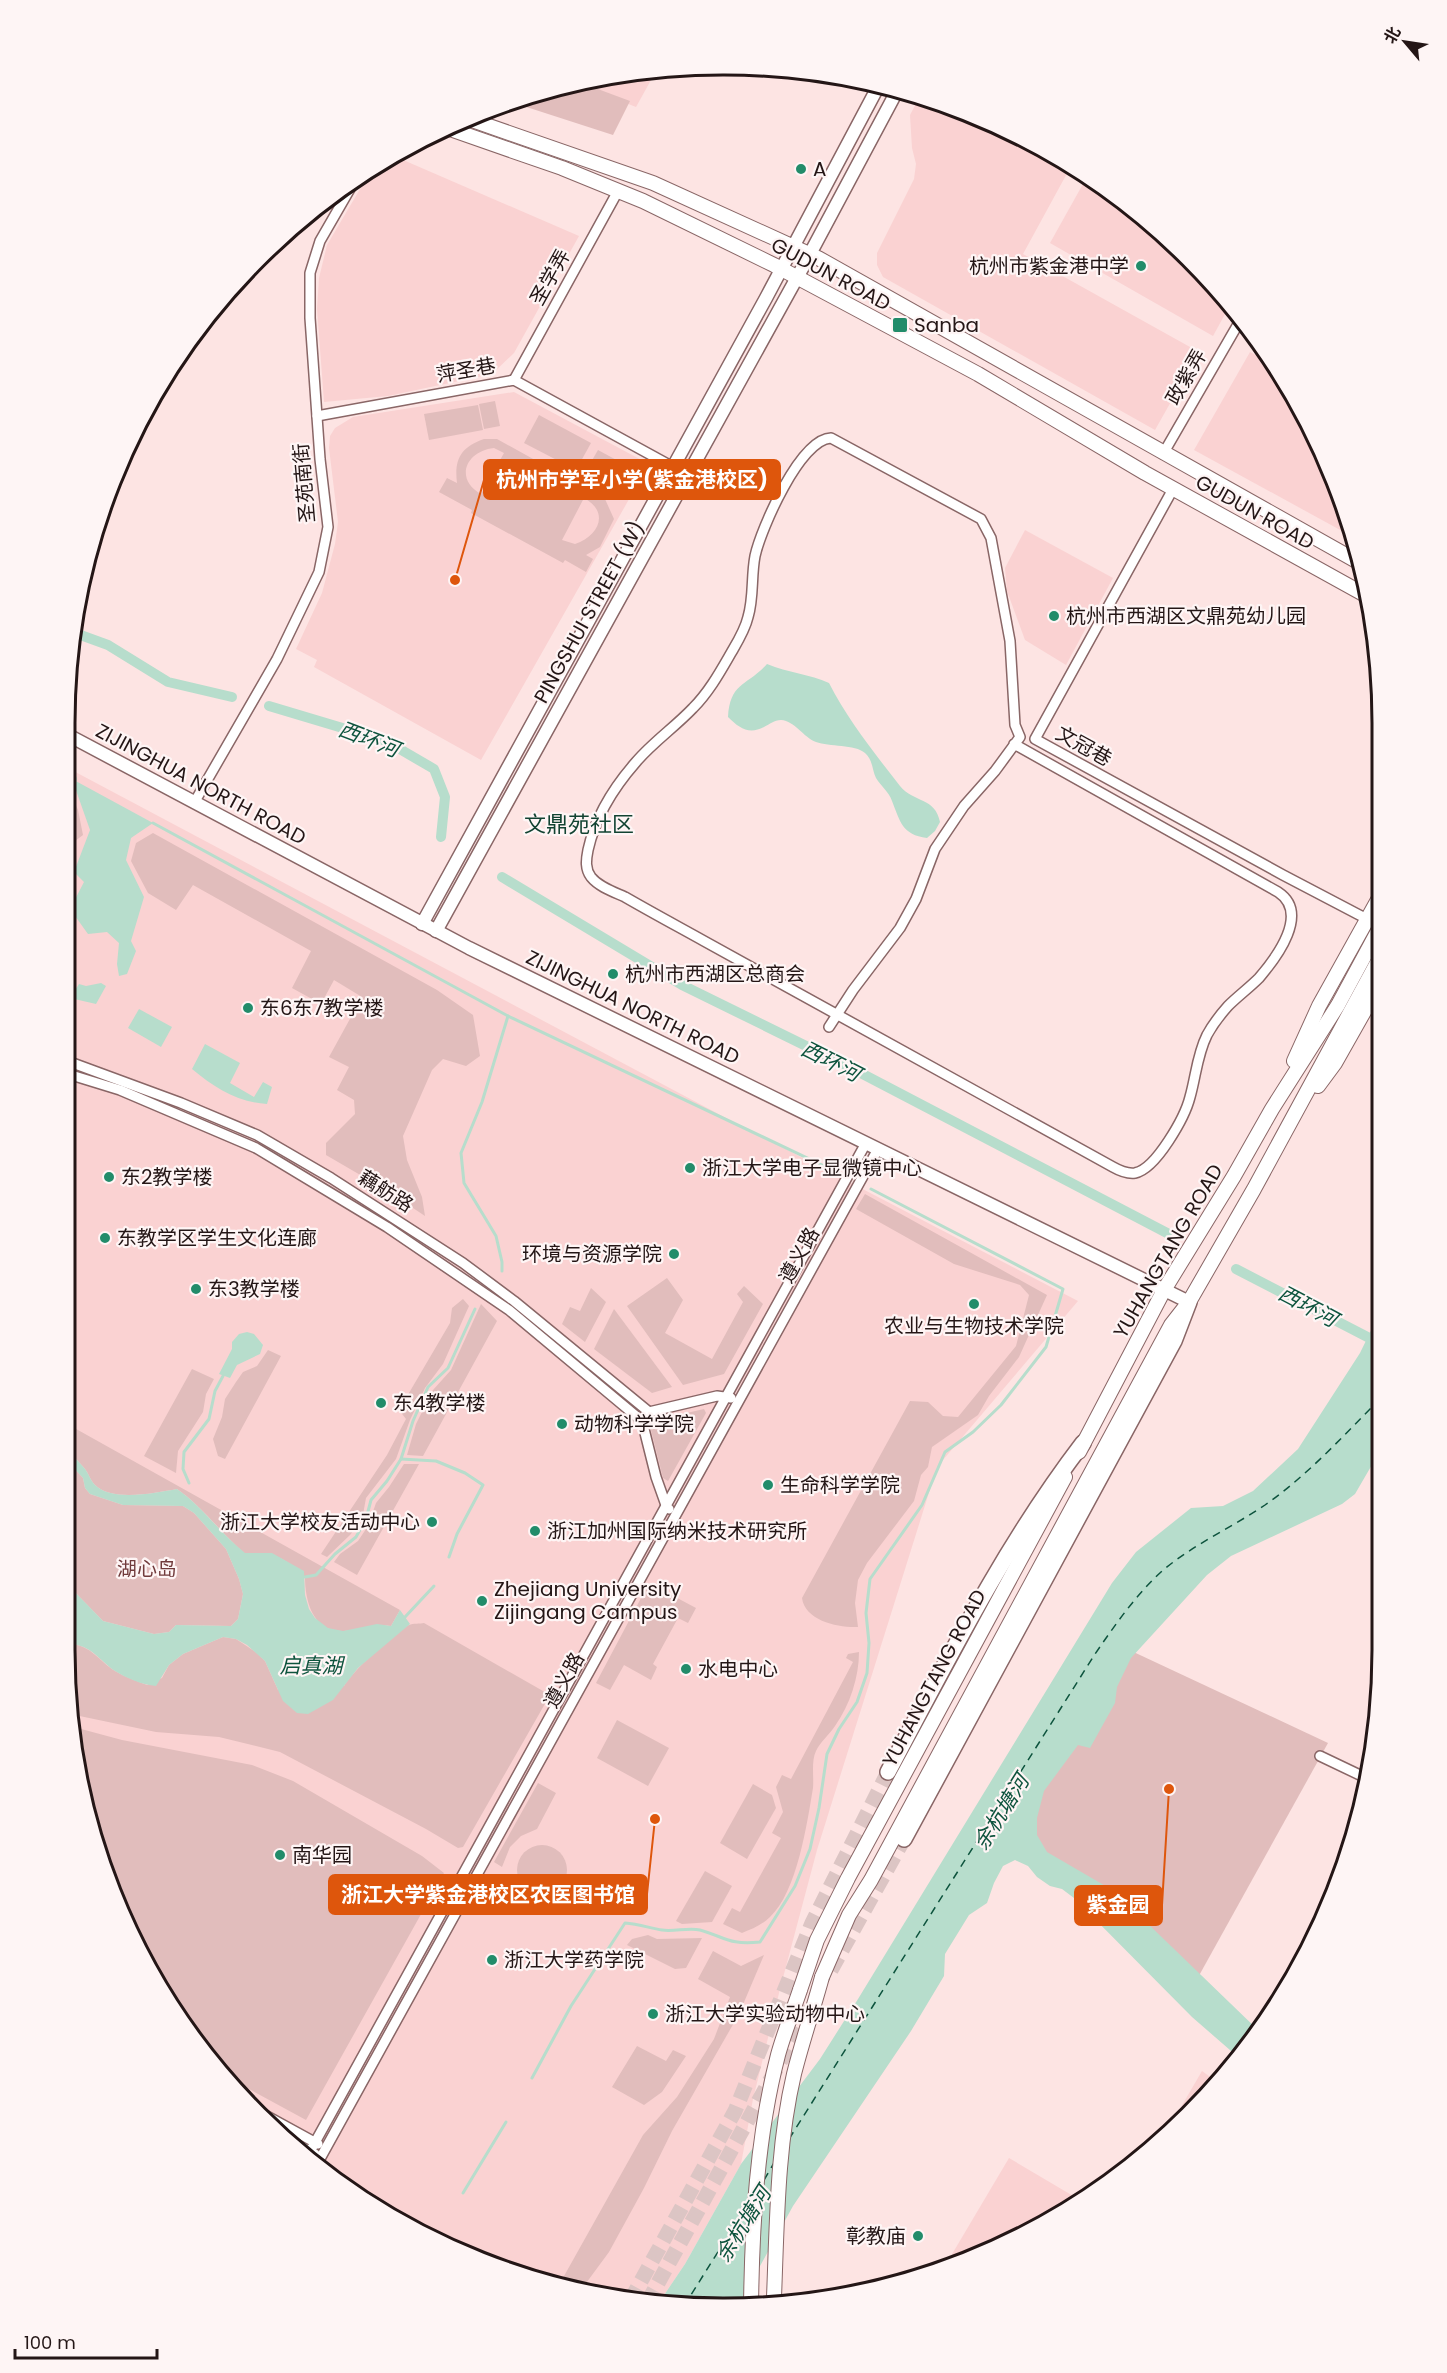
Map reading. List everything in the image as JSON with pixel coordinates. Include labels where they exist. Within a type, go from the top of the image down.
[{"type":"highway","points":[[904,1839],[1174,1341],[1189,1302]]},
{"type":"highway","points":[[888,1772],[996,1572],[1048,1490],[1083,1443]]},
{"type":"main road","name":"PINGSHUI STREET (W)","points":[[422,924],[782,269],[875,93]]},
{"type":"main road","name":"PINGSHUI STREET (W)","points":[[436,931],[810,254],[893,98]]},
{"type":"main road","name":"GUDUN ROAD","points":[[479,123],[653,183],[810,254],[1351,558]]},
{"type":"main road","name":"GUDUN ROAD","points":[[458,132],[562,168],[618,191],[782,269],[978,374],[1173,489],[1359,591]]},
{"type":"main road","name":"ZIJINGHUA NORTH ROAD","points":[[75,739],[422,924],[1189,1302]]},
{"type":"main road","name":"YUHANGTANG ROAD","points":[[1272,1109],[1319,1006],[1372,910]]},
{"type":"main road","name":"YUHANGTANG ROAD","points":[[751,2297],[754,2227],[766,2118],[778,2056],[817,1940],[848,1878],[1164,1290],[1272,1109],[1338,1005],[1372,942]]},
{"type":"main road","name":"YUHANGTANG ROAD","points":[[774,2296],[784,2141],[794,2076],[822,1977],[849,1915],[871,1880],[1171,1325],[1189,1302],[1372,972]]},
{"type":"main road","name":"YUHANGTANG ROAD","points":[[1291,1121],[1335,1062],[1372,997]]},
{"type":"street","name":"圣学弄","points":[[514,380],[618,191]]},
{"type":"street","name":"圣苑南街","points":[[194,803],[277,659],[319,572],[327,527],[316,416],[310,318],[310,273],[320,241],[345,197]]},
{"type":"street","name":"政紫弄","points":[[1163,454],[1236,326]]},
{"type":"street","name":"萍圣巷","points":[[316,416],[514,380],[674,467]]},
{"type":"street","points":[[829,1027],[837,1014],[853,990],[900,928],[916,900],[935,849],[964,806],[995,771],[1014,744],[1020,737],[1015,725],[1010,641],[991,537],[981,519],[831,438],[824,438],[817,442],[790,477],[764,528],[752,570],[753,601],[746,626],[715,681],[696,706],[636,761],[608,800],[592,835],[586,867],[591,877],[599,883],[837,1014],[1121,1171],[1135,1173],[1150,1163],[1171,1136],[1190,1098],[1201,1049],[1207,1036],[1216,1020],[1259,977],[1283,944],[1293,911],[1290,903],[1278,892],[1014,744]]},
{"type":"street","name":"文冠巷","points":[[1173,489],[1035,739],[1367,919]]},
{"type":"street","name":"藕舫路","points":[[75,1064],[181,1103],[257,1135],[331,1178],[464,1263],[649,1412],[717,1396],[728,1396]]},
{"type":"street","name":"藕舫路","points":[[75,1076],[120,1090],[256,1148],[444,1264],[509,1310],[642,1421],[656,1477],[667,1508]]},
{"type":"street","name":"遵义路","points":[[311,2150],[728,1396],[872,1146]]},
{"type":"street","name":"遵义路","points":[[321,2157],[738,1402],[872,1146]]},
{"type":"street","points":[[728,1396],[738,1402]]},
{"type":"street","points":[[667,1508],[677,1513]]},
{"type":"street","points":[[1320,1755],[1360,1775]]},
{"type":"street","points":[[371,2042],[381,2048]]},
{"type":"shaded area","points":[[651,80],[636,107],[590,89]]},
{"type":"shaded area","points":[[916,104],[932,109],[1010,142],[1067,174],[1023,254],[1199,352],[1155,430],[883,277],[877,265],[877,253],[914,179],[916,164],[912,148],[910,115]]},
{"type":"shaded area","points":[[403,160],[579,236],[514,353],[492,374],[388,396],[324,402],[317,309],[319,278],[327,245],[363,184]]},
{"type":"shaded area","name":"杭州市紫金港中学","points":[[1083,184],[1151,236],[1182,265],[1225,314],[1213,336],[1050,243]]},
{"type":"shaded area","points":[[1250,352],[1258,356],[1285,399],[1305,437],[1323,475],[1343,531],[1194,450]]},
{"type":"shaded area","points":[[514,392],[649,464],[481,760],[314,667],[317,660],[296,649],[322,593],[335,544],[338,522],[329,448],[330,436],[335,428],[353,417]]},
{"type":"shaded area","name":"杭州市西湖区文鼎苑幼儿园","points":[[1025,530],[1113,578],[1066,665],[1025,640],[1007,591],[1005,568]]},
{"type":"shaded area","name":"Zhejiang University Zijingang Campus","points":[[75,772],[743,1127],[1078,1301],[937,1467],[817,1850],[753,2099],[741,2164],[685,2264],[664,2295],[597,2286],[515,2264],[475,2249],[399,2211],[363,2189],[296,2137],[236,2077],[184,2010],[162,1974],[124,1898],[109,1858],[87,1776],[76,1692]]},
{"type":"shaded area","points":[[1202,2071],[1211,2077],[1182,2108],[1179,2111]]},
{"type":"shaded area","points":[[1009,2158],[1073,2196],[1010,2231],[950,2257]]},
{"type":"green space","points":[[594,88],[630,101],[613,135],[524,106]]},
{"type":"green space","points":[[495,401],[500,426],[484,429],[479,404]]},
{"type":"green space","points":[[478,405],[483,430],[429,440],[424,414]]},
{"type":"green space","points":[[539,415],[591,443],[576,470],[524,443]]},
{"type":"green space","points":[[484,439],[497,439],[605,499],[614,519],[600,547],[586,555],[593,559],[586,572],[565,560],[563,563],[471,513],[472,510],[439,492],[447,478],[457,483],[458,461],[465,450]],"holes":[[[494,448],[504,453],[481,494],[468,481],[467,466],[476,454]],[[584,498],[597,510],[599,517],[595,530],[575,544],[562,540]]]},
{"type":"green space","points":[[598,450],[633,469],[622,489],[587,469]]},
{"type":"green space","points":[[75,803],[78,810],[83,835],[75,841]]},
{"type":"green space","points":[[153,833],[437,990],[473,1015],[480,1056],[466,1066],[443,1059],[432,1070],[403,1136],[407,1160],[422,1197],[425,1216],[326,1155],[326,1143],[355,1114],[354,1100],[337,1090],[349,1067],[329,1057],[362,997],[334,980],[321,1004],[292,988],[311,951],[193,885],[176,910],[148,893],[131,861],[136,843]]},
{"type":"green space","points":[[865,1194],[1047,1295],[1019,1357],[989,1396],[978,1415],[932,1447],[928,1467],[921,1475],[914,1501],[867,1563],[858,1580],[855,1603],[858,1627],[850,1627],[824,1622],[816,1618],[804,1606],[802,1598],[910,1401],[928,1402],[943,1416],[958,1417],[1016,1346],[1029,1295],[1020,1285],[954,1264],[856,1209]]},
{"type":"green space","points":[[667,1278],[683,1300],[665,1333],[712,1359],[743,1302],[737,1294],[744,1286],[763,1304],[724,1374],[683,1385],[627,1306]]},
{"type":"green space","points":[[591,1288],[606,1302],[585,1342],[562,1324],[570,1307],[580,1311]]},
{"type":"green space","points":[[463,1299],[469,1306],[443,1364],[425,1388],[396,1459],[366,1498],[362,1520],[327,1557],[321,1554],[387,1455],[406,1419],[399,1410],[450,1323],[452,1308]]},
{"type":"green space","points":[[481,1304],[497,1321],[423,1456],[407,1455],[416,1424],[433,1390],[451,1370]]},
{"type":"green space","points":[[614,1309],[672,1387],[652,1393],[594,1349]]},
{"type":"green space","points":[[268,1350],[281,1356],[225,1459],[218,1456],[213,1439],[222,1417],[225,1399],[243,1372],[257,1366]]},
{"type":"green space","points":[[192,1369],[214,1379],[206,1394],[203,1412],[178,1451],[176,1473],[144,1456]]},
{"type":"green space","points":[[704,1409],[706,1413],[668,1481],[663,1478],[650,1426],[652,1421]]},
{"type":"green space","points":[[75,1428],[400,1610],[391,1626],[344,1631],[325,1627],[318,1621],[309,1605],[305,1577],[278,1557],[245,1554],[195,1503],[177,1489],[134,1495],[112,1493],[95,1485],[75,1458]]},
{"type":"green space","points":[[404,1464],[419,1464],[357,1575],[334,1562],[340,1554],[358,1541],[368,1526],[376,1503]]},
{"type":"green space","name":"湖心岛","points":[[75,1469],[83,1478],[85,1488],[90,1494],[123,1505],[183,1506],[194,1513],[226,1549],[243,1594],[238,1619],[231,1626],[176,1625],[169,1632],[154,1634],[103,1621],[75,1592]]},
{"type":"green space","points":[[649,1583],[696,1608],[688,1623],[678,1618],[653,1664],[657,1667],[651,1680],[624,1665],[610,1690],[596,1683]]},
{"type":"green space","points":[[424,1623],[550,1695],[463,1847],[458,1848],[280,1752],[219,1737],[156,1732],[79,1716],[75,1645],[84,1647],[115,1671],[147,1685],[162,1678],[169,1665],[183,1654],[223,1637],[236,1639],[257,1653],[265,1661],[278,1690],[344,1686],[364,1662],[394,1635],[412,1624]]},
{"type":"green space","points":[[1125,1648],[1328,1743],[1196,1981],[1040,1853],[1018,1816]]},
{"type":"green space","points":[[859,1652],[855,1681],[849,1700],[833,1729],[814,1755],[813,1788],[808,1820],[794,1875],[779,1906],[770,1917],[760,1925],[742,1933],[723,1924],[732,1908],[740,1912],[781,1838],[772,1833],[783,1812],[776,1787],[782,1775],[791,1779],[853,1662],[846,1658],[848,1654]]},
{"type":"green space","points":[[617,1720],[669,1748],[648,1786],[597,1758]]},
{"type":"green space","points":[[80,1729],[122,1740],[252,1765],[293,1781],[422,1856],[444,1873],[306,2120],[245,2087],[209,2044],[184,2010],[162,1974],[124,1898],[109,1858],[87,1776]]},
{"type":"green space","points":[[538,1783],[556,1793],[537,1829],[521,1836],[510,1847],[502,1867],[494,1862]]},
{"type":"green space","points":[[753,1784],[772,1795],[776,1808],[747,1859],[720,1843]]},
{"type":"green space","points":[[542,1845],[556,1849],[563,1856],[567,1870],[563,1884],[556,1891],[542,1895],[528,1891],[521,1884],[517,1870],[521,1856],[528,1849]]},
{"type":"green space","points":[[705,1871],[732,1886],[712,1922],[682,1924],[676,1921]]},
{"type":"green space","points":[[648,1935],[657,1939],[702,1938],[686,1968],[675,1969],[627,1945],[632,1939]]},
{"type":"green space","points":[[713,1951],[741,1966],[764,1955],[739,2014],[672,2131],[609,2252],[586,2283],[563,2278],[643,2135],[677,2097],[714,2039],[730,1997],[698,1979]]},
{"type":"green space","points":[[637,2046],[666,2061],[673,2050],[686,2056],[662,2092],[644,2105],[612,2087]]},
{"type":"water","points":[[767,664],[829,683],[853,723],[900,786],[934,808],[940,822],[935,831],[927,838],[912,834],[903,826],[889,795],[876,778],[870,759],[861,750],[816,742],[786,721],[776,721],[759,729],[749,730],[740,727],[728,717],[729,706],[736,691]]},
{"type":"water","points":[[75,781],[153,823],[131,838],[126,860],[144,897],[131,941],[136,951],[127,974],[119,976],[117,964],[119,943],[107,932],[88,934],[75,916],[75,899],[84,882],[75,873],[75,869],[90,830],[75,788]]},
{"type":"water","points":[[101,983],[106,986],[96,1004],[75,999],[75,990],[79,984],[86,986]]},
{"type":"water","points":[[139,1009],[172,1027],[161,1047],[128,1028]]},
{"type":"water","points":[[205,1044],[240,1063],[230,1083],[254,1097],[263,1082],[272,1087],[267,1104],[256,1103],[227,1093],[192,1069]]},
{"type":"water","name":"余杭塘河","points":[[1372,1328],[1372,1465],[1355,1494],[1342,1504],[1231,1556],[1207,1575],[1131,1658],[1117,1687],[1115,1703],[1090,1748],[1078,1745],[1044,1791],[1037,1818],[1037,1835],[1047,1852],[1114,1891],[1252,2025],[1238,2044],[1232,2052],[1192,2017],[1074,1898],[1062,1889],[1050,1886],[1037,1877],[1028,1866],[1015,1860],[1003,1866],[987,1903],[969,1915],[945,1954],[944,1976],[911,2031],[793,2206],[743,2298],[664,2295],[685,2264],[741,2164],[820,2059],[858,1999],[1112,1583],[1136,1552],[1191,1508],[1223,1506],[1253,1491],[1298,1449],[1360,1353]]},
{"type":"water","points":[[247,1332],[254,1334],[263,1345],[260,1354],[237,1365],[230,1378],[219,1374],[232,1349],[232,1342],[239,1334]]},
{"type":"water","name":"启真湖","points":[[75,1458],[95,1485],[112,1493],[134,1495],[177,1489],[245,1553],[272,1553],[304,1571],[305,1595],[309,1609],[315,1618],[328,1628],[343,1631],[377,1624],[391,1626],[400,1610],[410,1624],[358,1668],[333,1700],[308,1714],[297,1713],[283,1701],[265,1661],[247,1645],[236,1639],[223,1637],[183,1654],[169,1665],[156,1686],[140,1683],[124,1676],[89,1650],[75,1645],[75,1592],[103,1621],[154,1634],[169,1632],[176,1625],[231,1626],[238,1619],[243,1594],[226,1549],[194,1513],[183,1506],[123,1505],[90,1494],[85,1488],[83,1478],[75,1469]]},
{"type":"waterway","name":"西环河","points":[[82,635],[108,645],[168,682],[232,697]]},
{"type":"waterway","name":"西环河","points":[[269,706],[386,741],[434,769],[445,797],[441,837]]},
{"type":"waterway","points":[[153,823],[508,1016],[841,1174]]},
{"type":"waterway","name":"西环河","points":[[502,877],[682,985],[855,1070],[1167,1233]]},
{"type":"waterway","points":[[502,1271],[496,1236],[464,1183],[461,1153],[482,1102],[508,1016]]},
{"type":"waterway","points":[[532,2078],[571,2006],[625,1923],[667,1930],[696,1929],[735,1942],[760,1942],[795,1886],[810,1849],[827,1754],[839,1729],[857,1702],[867,1673],[869,1643],[866,1613],[870,1579],[922,1505],[945,1452],[973,1432],[1001,1405],[1046,1347],[1063,1289],[871,1189]]},
{"type":"waterway","name":"西环河","points":[[1236,1269],[1372,1339]]},
{"type":"waterway","points":[[305,1577],[316,1575],[335,1554],[356,1537],[366,1519],[371,1500],[401,1459],[413,1421],[428,1387],[448,1368],[475,1309]]},
{"type":"waterway","points":[[189,1483],[183,1469],[184,1452],[209,1419],[215,1391],[223,1376]]},
{"type":"waterway","points":[[401,1459],[436,1461],[465,1473],[483,1485],[457,1534],[449,1557]]},
{"type":"waterway","points":[[405,1617],[434,1586]]},
{"type":"waterway","points":[[463,2193],[506,2122]]},
{"type":"ferry route","points":[[789,2139],[1095,1654],[1126,1611],[1152,1581],[1173,1562],[1265,1505],[1296,1481],[1372,1407]]},
{"type":"ferry route","points":[[764,2180],[774,2163]]},
{"type":"ferry route","points":[[690,2297],[748,2204]]},
{"type":"tunnel","points":[[635,2291],[735,2111],[812,1923],[888,1772]]},
{"type":"tunnel","points":[[831,1970],[904,1839]]},
{"type":"tunnel","points":[[652,2294],[811,2006]]},
{"type":"place","name":"A","points":[[801,169]]},
{"type":"place","name":"杭州市紫金港中学","points":[[1141,266]]},
{"type":"place","name":"Sanba","points":[[900,325]]},
{"type":"place","name":"杭州市学军小学(紫金港校区)","points":[[455,580]]},
{"type":"place","name":"杭州市西湖区文鼎苑幼儿园","points":[[1054,616]]},
{"type":"place","name":"杭州市西湖区总商会","points":[[613,974]]},
{"type":"place","name":"东6东7教学楼","points":[[248,1008]]},
{"type":"place","name":"浙江大学电子显微镜中心","points":[[690,1168]]},
{"type":"place","name":"东2教学楼","points":[[109,1177]]},
{"type":"place","name":"东教学区学生文化连廊","points":[[105,1238]]},
{"type":"place","name":"环境与资源学院","points":[[674,1254]]},
{"type":"place","name":"东3教学楼","points":[[196,1289]]},
{"type":"place","name":"农业与生物技术学院","points":[[974,1304]]},
{"type":"place","name":"东4教学楼","points":[[381,1403]]},
{"type":"place","name":"动物科学学院","points":[[562,1424]]},
{"type":"place","name":"生命科学学院","points":[[768,1485]]},
{"type":"place","name":"浙江大学校友活动中心","points":[[432,1522]]},
{"type":"place","name":"浙江加州国际纳米技术研究所","points":[[535,1531]]},
{"type":"place","name":"Zhejiang University Zijingang Campus","points":[[482,1601]]},
{"type":"place","name":"水电中心","points":[[686,1669]]},
{"type":"place","name":"紫金园","points":[[1169,1789]]},
{"type":"place","name":"浙江大学紫金港校区农医图书馆","points":[[655,1819]]},
{"type":"place","name":"南华园","points":[[280,1855]]},
{"type":"place","name":"浙江大学药学院","points":[[492,1960]]},
{"type":"place","name":"浙江大学实验动物中心","points":[[653,2014]]},
{"type":"place","name":"彰教庙","points":[[918,2236]]},
{"type":"district","name":"文鼎苑社区","points":[[579,824]]}]
